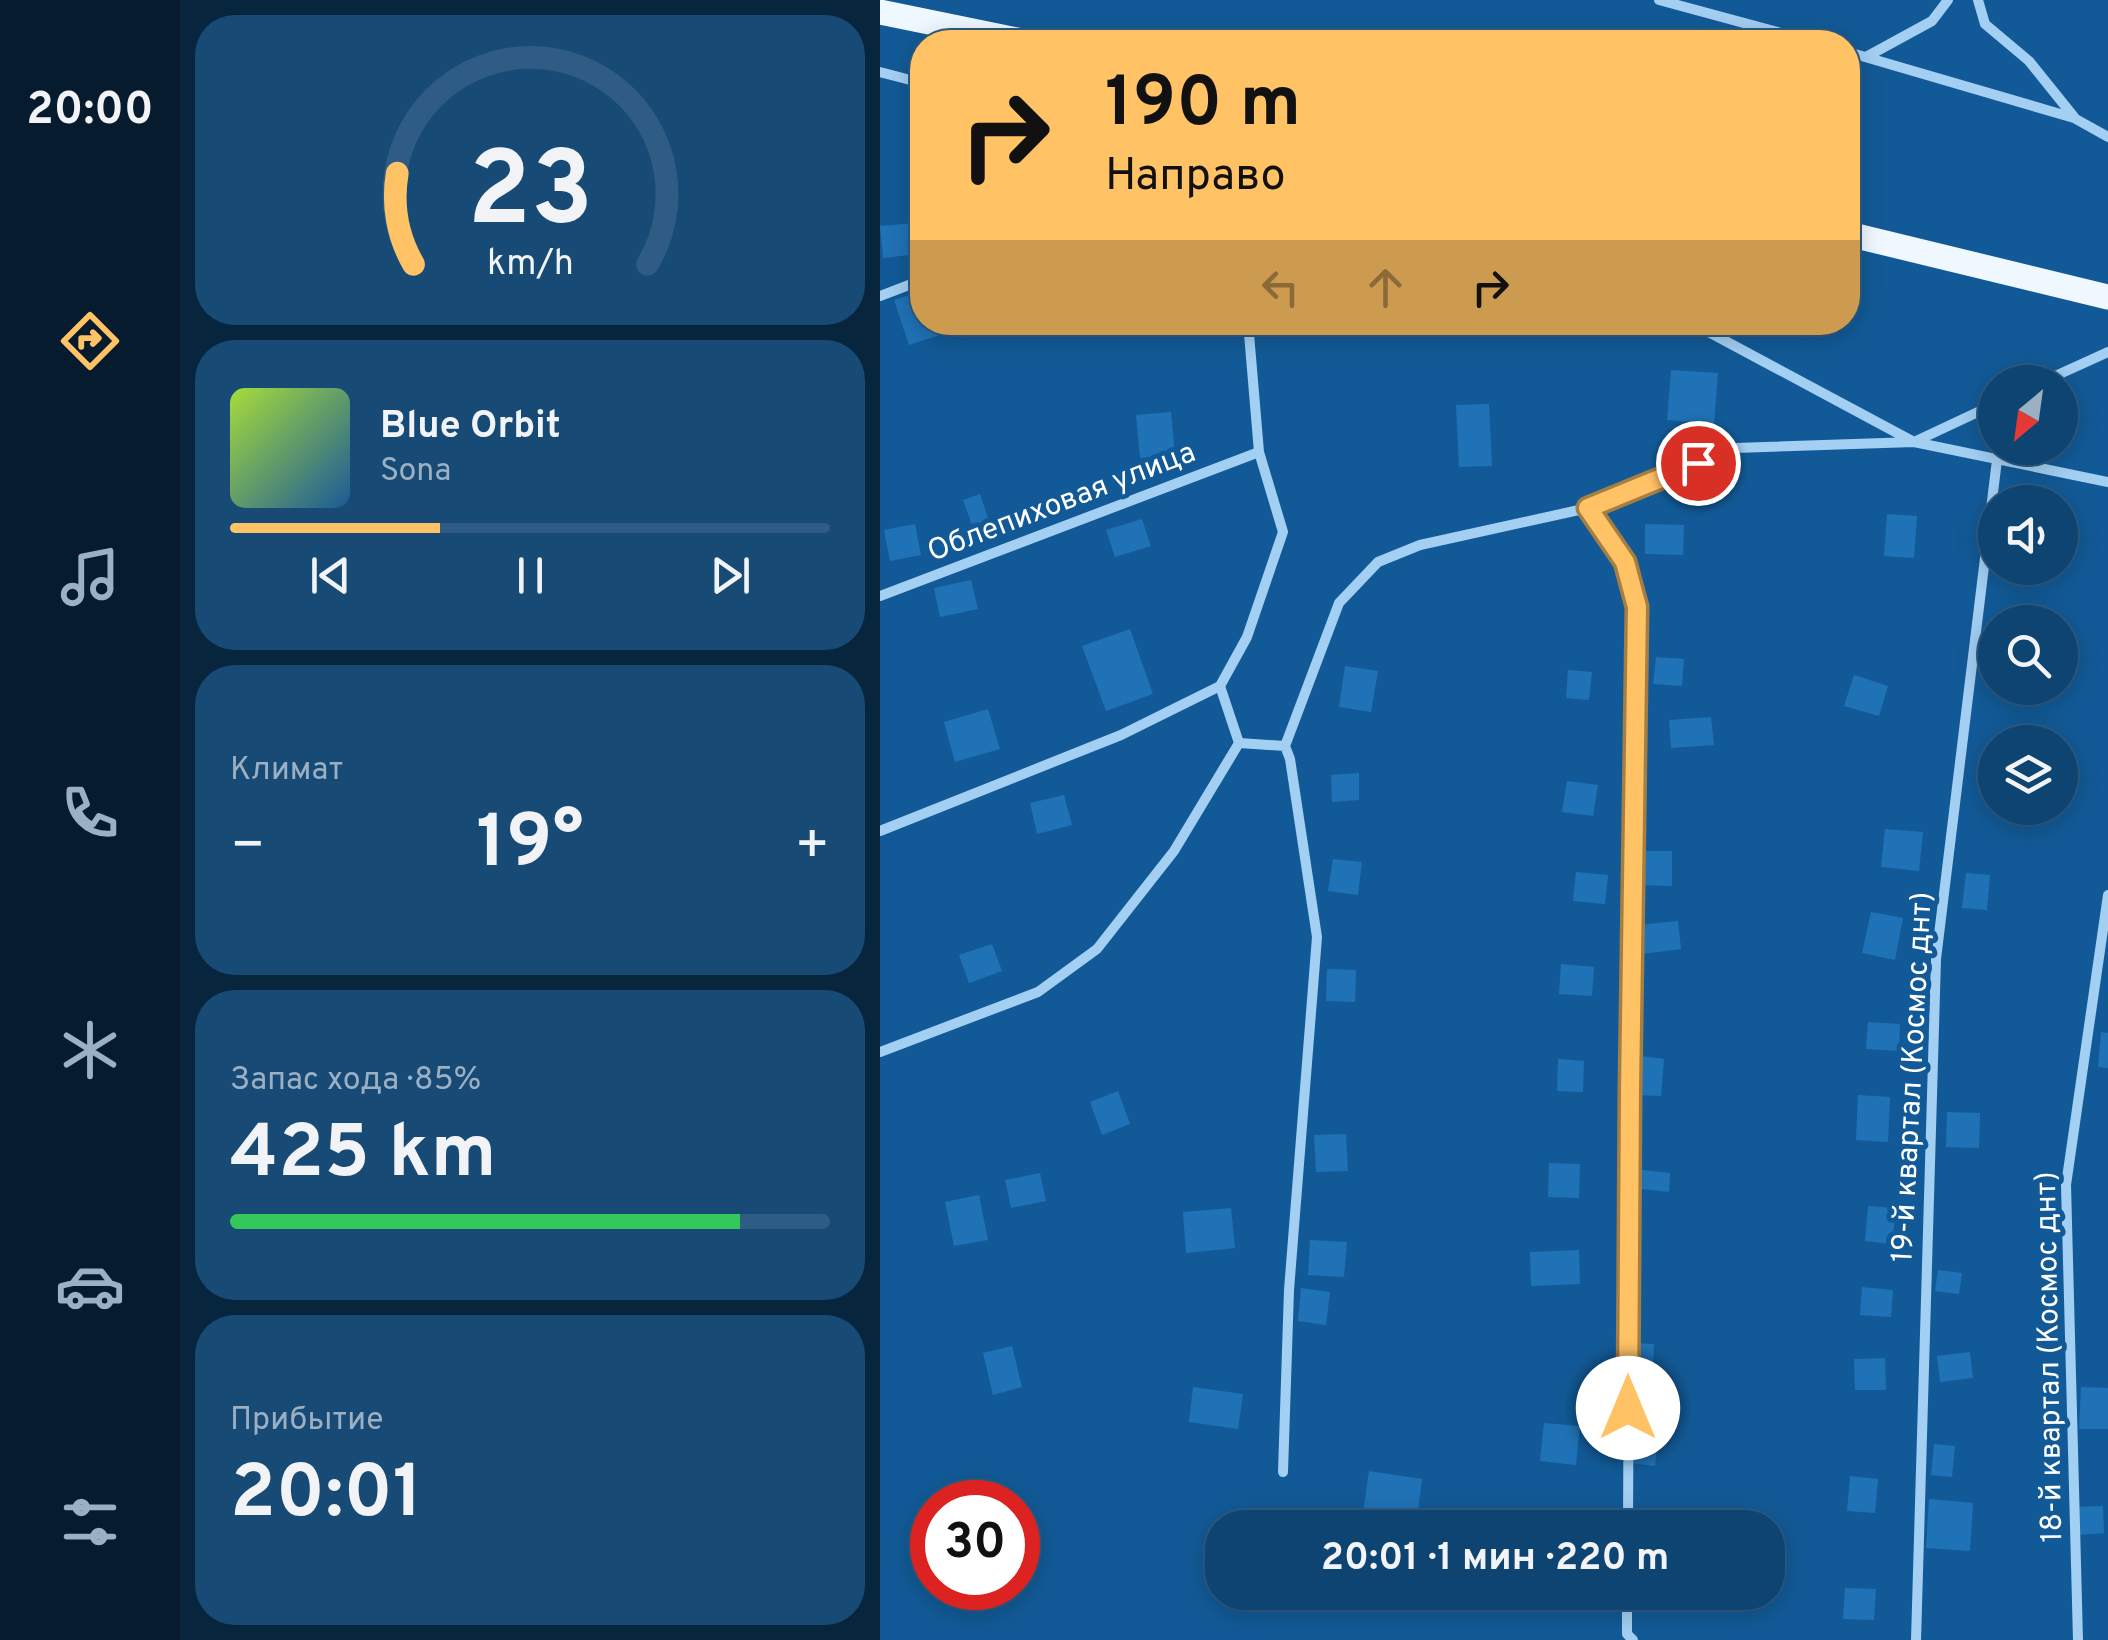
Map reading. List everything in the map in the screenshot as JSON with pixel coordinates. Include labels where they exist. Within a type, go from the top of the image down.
[{"type":"main road","points":[[880,12],[968,30]]},
{"type":"main road","points":[[1860,237],[2108,297]]},
{"type":"street","points":[[1660,0],[1770,30]]},
{"type":"street","points":[[1866,57],[1932,21],[1948,0]]},
{"type":"street","points":[[1978,0],[1984,24],[2029,61],[2074,118]]},
{"type":"street","points":[[1860,55],[2074,118],[2108,138]]},
{"type":"street","points":[[880,72],[910,81]]},
{"type":"street","points":[[880,296],[910,285]]},
{"type":"street","points":[[880,831],[1121,735],[1220,686],[1247,638],[1284,532],[1259,452],[1249,335]]},
{"type":"street","points":[[1714,335],[1914,442]]},
{"type":"street","points":[[2078,366],[2108,352]]},
{"type":"street","points":[[1914,442],[1978,412]]},
{"type":"street","points":[[1283,1472],[1289,1290],[1317,937],[1290,759],[1284,746],[1339,603],[1378,562],[1420,545],[1588,508],[1735,448],[1914,442],[1978,456]]},
{"type":"street","name":"Облепиховая улица","points":[[880,596],[1259,452]]},
{"type":"street","name":"19-й квартал (Космос днт)","points":[[1916,1640],[1936,959],[1996,465]]},
{"type":"street","points":[[2022,465],[2108,482]]},
{"type":"street","points":[[1588,508],[1625,562],[1637,607],[1628,1510]]},
{"type":"street","points":[[880,1052],[1038,992],[1096,949],[1174,851],[1239,743],[1220,686]]},
{"type":"street","points":[[1239,743],[1284,746]]},
{"type":"street","name":"18-й квартал (Космос днт)","points":[[2078,1640],[2066,1185],[2108,895]]},
{"type":"street","points":[[1628,1610],[1630,1637]]},
{"type":"building","points":[[910,223],[910,255],[883,258],[880,226]]},
{"type":"building","points":[[910,295],[910,335],[940,335],[909,345],[894,300]]},
{"type":"building","points":[[1671,370],[1718,373],[1714,424],[1667,420]]},
{"type":"building","points":[[1489,404],[1492,466],[1459,467],[1456,405]]},
{"type":"building","points":[[1171,412],[1175,456],[1140,458],[1136,415]]},
{"type":"building","points":[[980,494],[991,527],[975,533],[963,500]]},
{"type":"building","points":[[1887,514],[1917,516],[1914,558],[1884,556]]},
{"type":"building","points":[[1142,519],[1151,546],[1115,557],[1106,530]]},
{"type":"building","points":[[915,524],[921,555],[890,561],[884,530]]},
{"type":"building","points":[[1645,524],[1684,525],[1683,555],[1645,554]]},
{"type":"building","points":[[971,580],[978,609],[940,617],[934,588]]},
{"type":"building","points":[[1130,629],[1153,694],[1106,711],[1082,646]]},
{"type":"building","points":[[1656,657],[1684,659],[1682,686],[1653,684]]},
{"type":"building","points":[[1345,666],[1378,671],[1371,712],[1339,707]]},
{"type":"building","points":[[1568,670],[1592,672],[1589,700],[1566,698]]},
{"type":"building","points":[[1854,675],[1888,686],[1879,716],[1844,706]]},
{"type":"building","points":[[988,709],[1000,749],[955,762],[944,722]]},
{"type":"building","points":[[1711,717],[1714,745],[1671,748],[1669,720]]},
{"type":"building","points":[[1359,773],[1359,800],[1332,802],[1331,775]]},
{"type":"building","points":[[1567,781],[1598,785],[1593,816],[1562,812]]},
{"type":"building","points":[[1064,795],[1072,825],[1037,834],[1030,803]]},
{"type":"building","points":[[1885,829],[1923,832],[1919,871],[1881,867]]},
{"type":"building","points":[[1637,851],[1672,851],[1672,886],[1637,885]]},
{"type":"building","points":[[1333,859],[1362,862],[1358,895],[1328,891]]},
{"type":"building","points":[[1576,872],[1608,875],[1605,904],[1573,901]]},
{"type":"building","points":[[1966,873],[1990,875],[1987,910],[1962,908]]},
{"type":"building","points":[[1871,912],[1903,918],[1895,960],[1862,953]]},
{"type":"building","points":[[1678,921],[1681,949],[1641,954],[1638,925]]},
{"type":"building","points":[[992,944],[1002,971],[969,983],[959,955]]},
{"type":"building","points":[[1561,964],[1594,967],[1592,996],[1559,994]]},
{"type":"building","points":[[1327,969],[1356,970],[1355,1002],[1326,1001]]},
{"type":"building","points":[[1868,1022],[1900,1024],[1899,1051],[1866,1049]]},
{"type":"building","points":[[2101,1032],[2108,1033],[2108,1068],[2098,1067]]},
{"type":"building","points":[[1642,1056],[1664,1059],[1661,1096],[1638,1095]]},
{"type":"building","points":[[1558,1059],[1584,1061],[1583,1092],[1557,1091]]},
{"type":"building","points":[[1118,1091],[1130,1124],[1102,1135],[1090,1102]]},
{"type":"building","points":[[1858,1095],[1890,1097],[1888,1142],[1856,1140]]},
{"type":"building","points":[[1947,1112],[1980,1113],[1979,1148],[1946,1147]]},
{"type":"building","points":[[1346,1134],[1348,1171],[1316,1172],[1314,1135]]},
{"type":"building","points":[[1549,1163],[1580,1164],[1579,1198],[1548,1197]]},
{"type":"building","points":[[1642,1170],[1670,1173],[1669,1192],[1641,1189]]},
{"type":"building","points":[[1040,1173],[1046,1201],[1011,1208],[1005,1180]]},
{"type":"building","points":[[979,1195],[988,1240],[954,1246],[945,1202]]},
{"type":"building","points":[[1868,1206],[1896,1208],[1892,1244],[1865,1241]]},
{"type":"building","points":[[1231,1208],[1235,1248],[1186,1253],[1183,1212]]},
{"type":"building","points":[[1310,1240],[1347,1242],[1344,1277],[1308,1275]]},
{"type":"building","points":[[1579,1250],[1580,1284],[1531,1286],[1530,1252]]},
{"type":"building","points":[[1938,1270],[1962,1273],[1959,1294],[1935,1291]]},
{"type":"building","points":[[1862,1287],[1893,1290],[1891,1317],[1860,1315]]},
{"type":"building","points":[[1301,1288],[1330,1292],[1326,1325],[1298,1321]]},
{"type":"building","points":[[1632,1343],[1654,1344],[1653,1373],[1630,1371]]},
{"type":"building","points":[[1012,1346],[1022,1387],[993,1395],[983,1353]]},
{"type":"building","points":[[1970,1352],[1973,1378],[1940,1382],[1937,1356]]},
{"type":"building","points":[[1885,1358],[1886,1390],[1855,1390],[1854,1359]]},
{"type":"building","points":[[1193,1387],[1243,1394],[1238,1429],[1189,1422]]},
{"type":"building","points":[[2081,1387],[2108,1388],[2108,1429],[2079,1429]]},
{"type":"building","points":[[1544,1423],[1580,1426],[1576,1465],[1540,1461]]},
{"type":"building","points":[[1633,1435],[1658,1437],[1655,1466],[1630,1463]]},
{"type":"building","points":[[1934,1444],[1955,1446],[1952,1477],[1931,1475]]},
{"type":"building","points":[[1369,1471],[1422,1479],[1418,1510],[1363,1510]]},
{"type":"building","points":[[1850,1476],[1878,1479],[1875,1513],[1847,1511]]},
{"type":"building","points":[[1929,1499],[1973,1503],[1970,1551],[1926,1548]]},
{"type":"building","points":[[2103,1506],[2104,1533],[2077,1535],[2076,1507]]},
{"type":"building","points":[[1845,1588],[1876,1589],[1874,1620],[1843,1619]]},
{"type":"route","points":[[1628,1408],[1637,607],[1625,562],[1588,508],[1698,463]]}]
